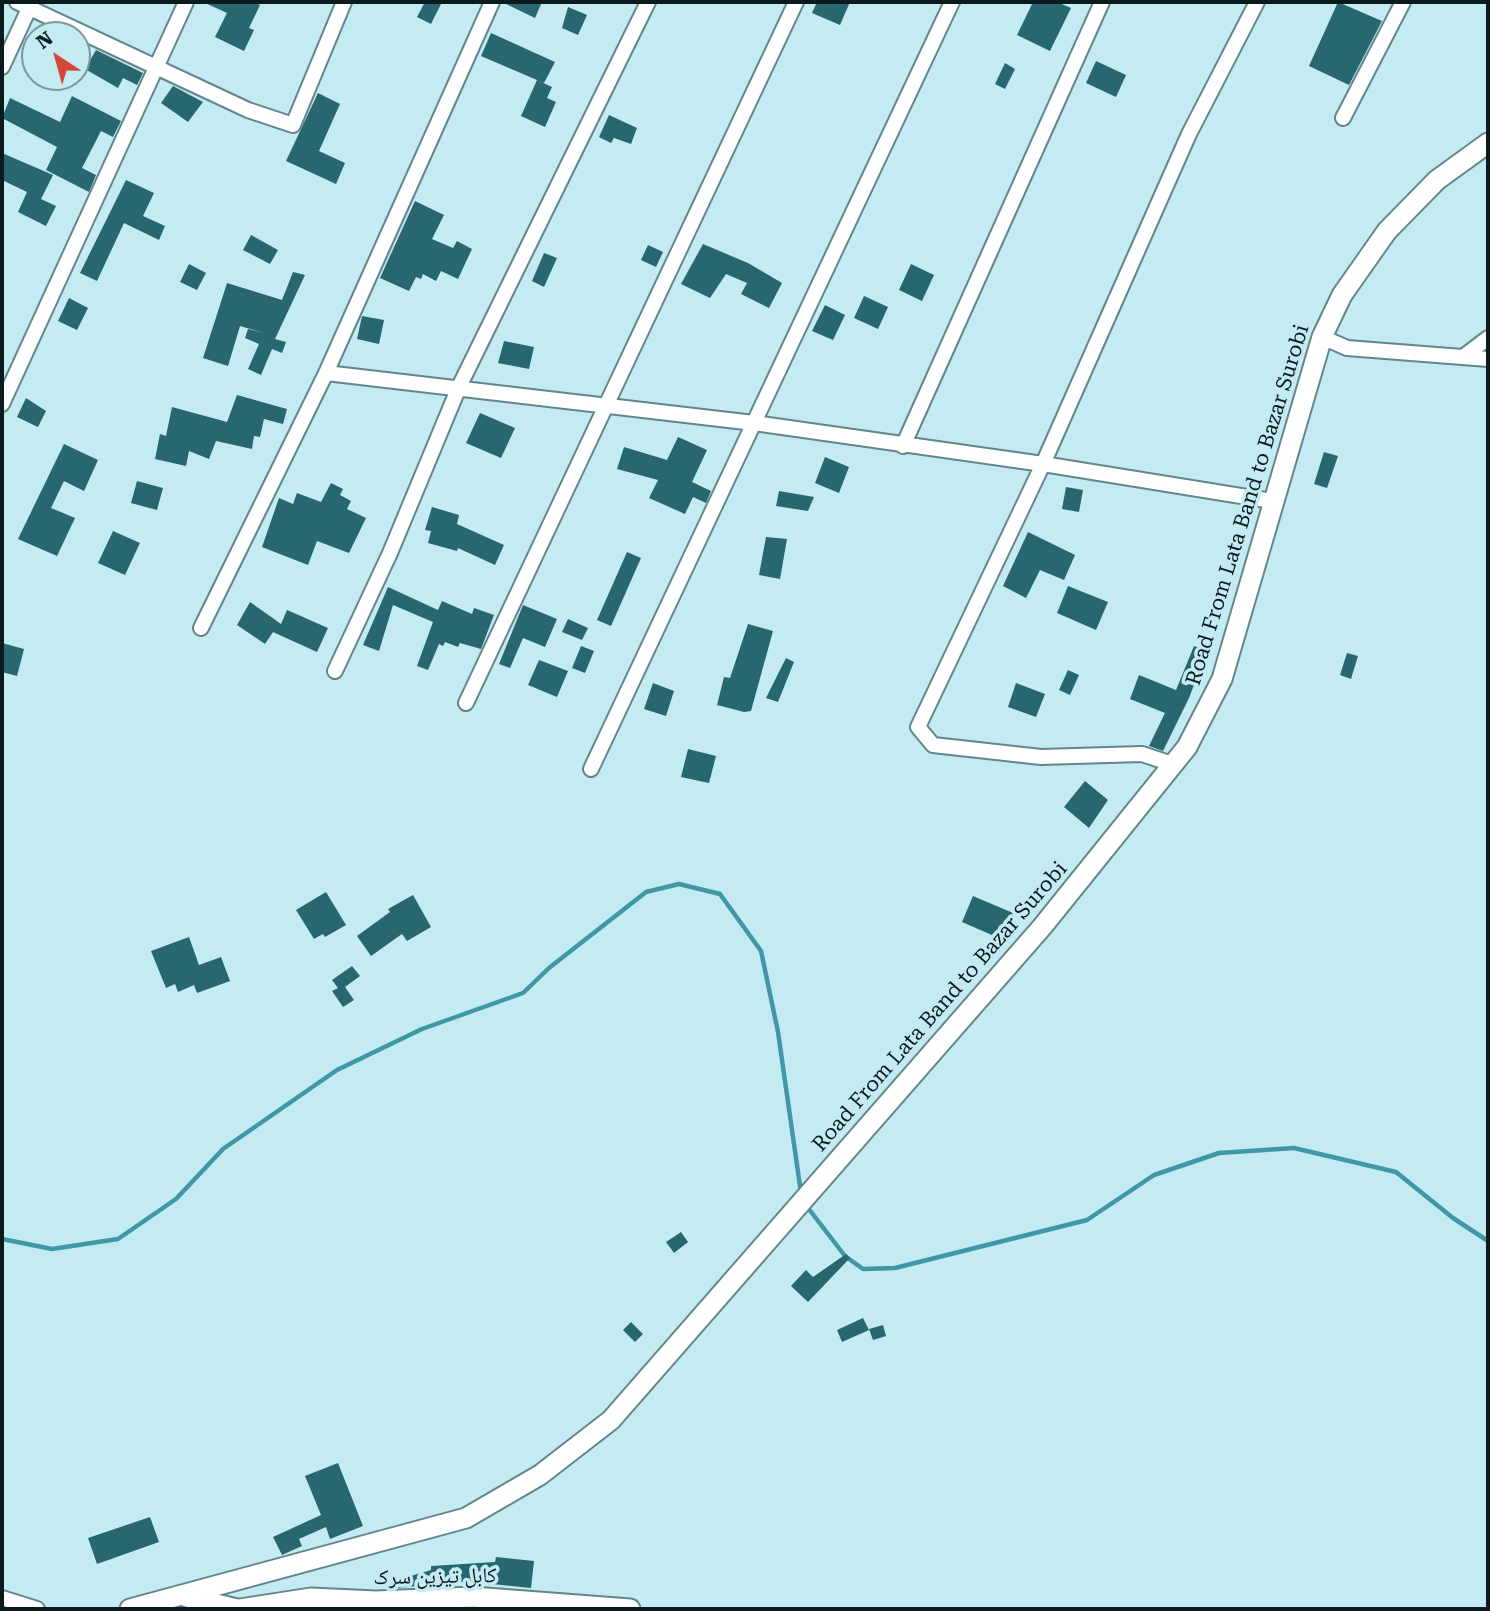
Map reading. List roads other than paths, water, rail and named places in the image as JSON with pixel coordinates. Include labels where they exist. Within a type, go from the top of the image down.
[{"type":"main road","name":"Road From Lata Band to Bazar Surobi","points":[[130,1609],[466,1518],[540,1475],[611,1420],[1042,927],[1187,747],[1222,679],[1322,337],[1342,295],[1388,231],[1437,180],[1488,143]]},
{"type":"main road","name":"کابل تیزین سرک","points":[[175,1597],[191,1596],[239,1609],[311,1598],[376,1601],[473,1597],[630,1609]]},
{"type":"street","points":[[2,404],[186,2]]},
{"type":"street","points":[[2,67],[26,4],[248,110],[293,125],[344,2]]},
{"type":"street","points":[[201,628],[326,373],[492,2]]},
{"type":"street","points":[[335,671],[390,553],[459,387],[648,2]]},
{"type":"street","points":[[466,703],[796,2]]},
{"type":"street","points":[[591,769],[952,2]]},
{"type":"street","points":[[903,446],[1102,2]]},
{"type":"street","points":[[1172,764],[1142,754],[1041,757],[933,746],[919,727],[1043,464],[1189,134],[1257,2]]},
{"type":"street","points":[[1343,118],[1403,2]]},
{"type":"street","points":[[1322,337],[1347,348],[1488,359]]},
{"type":"street","points":[[1463,357],[1488,338]]},
{"type":"street","points":[[326,373],[754,423],[1043,464],[1272,501]]},
{"type":"street","points":[[2,1598],[37,1609]]},
{"type":"waterway","points":[[2,1239],[52,1249],[118,1239],[176,1199],[223,1149],[337,1070],[422,1029],[523,993],[549,968],[646,892],[679,884],[720,894],[761,951],[778,1032],[801,1193]]},
{"type":"waterway","points":[[805,1204],[845,1256],[863,1269],[895,1268],[1087,1220],[1154,1175],[1219,1153],[1294,1148],[1396,1172],[1453,1218],[1488,1241]]}]
